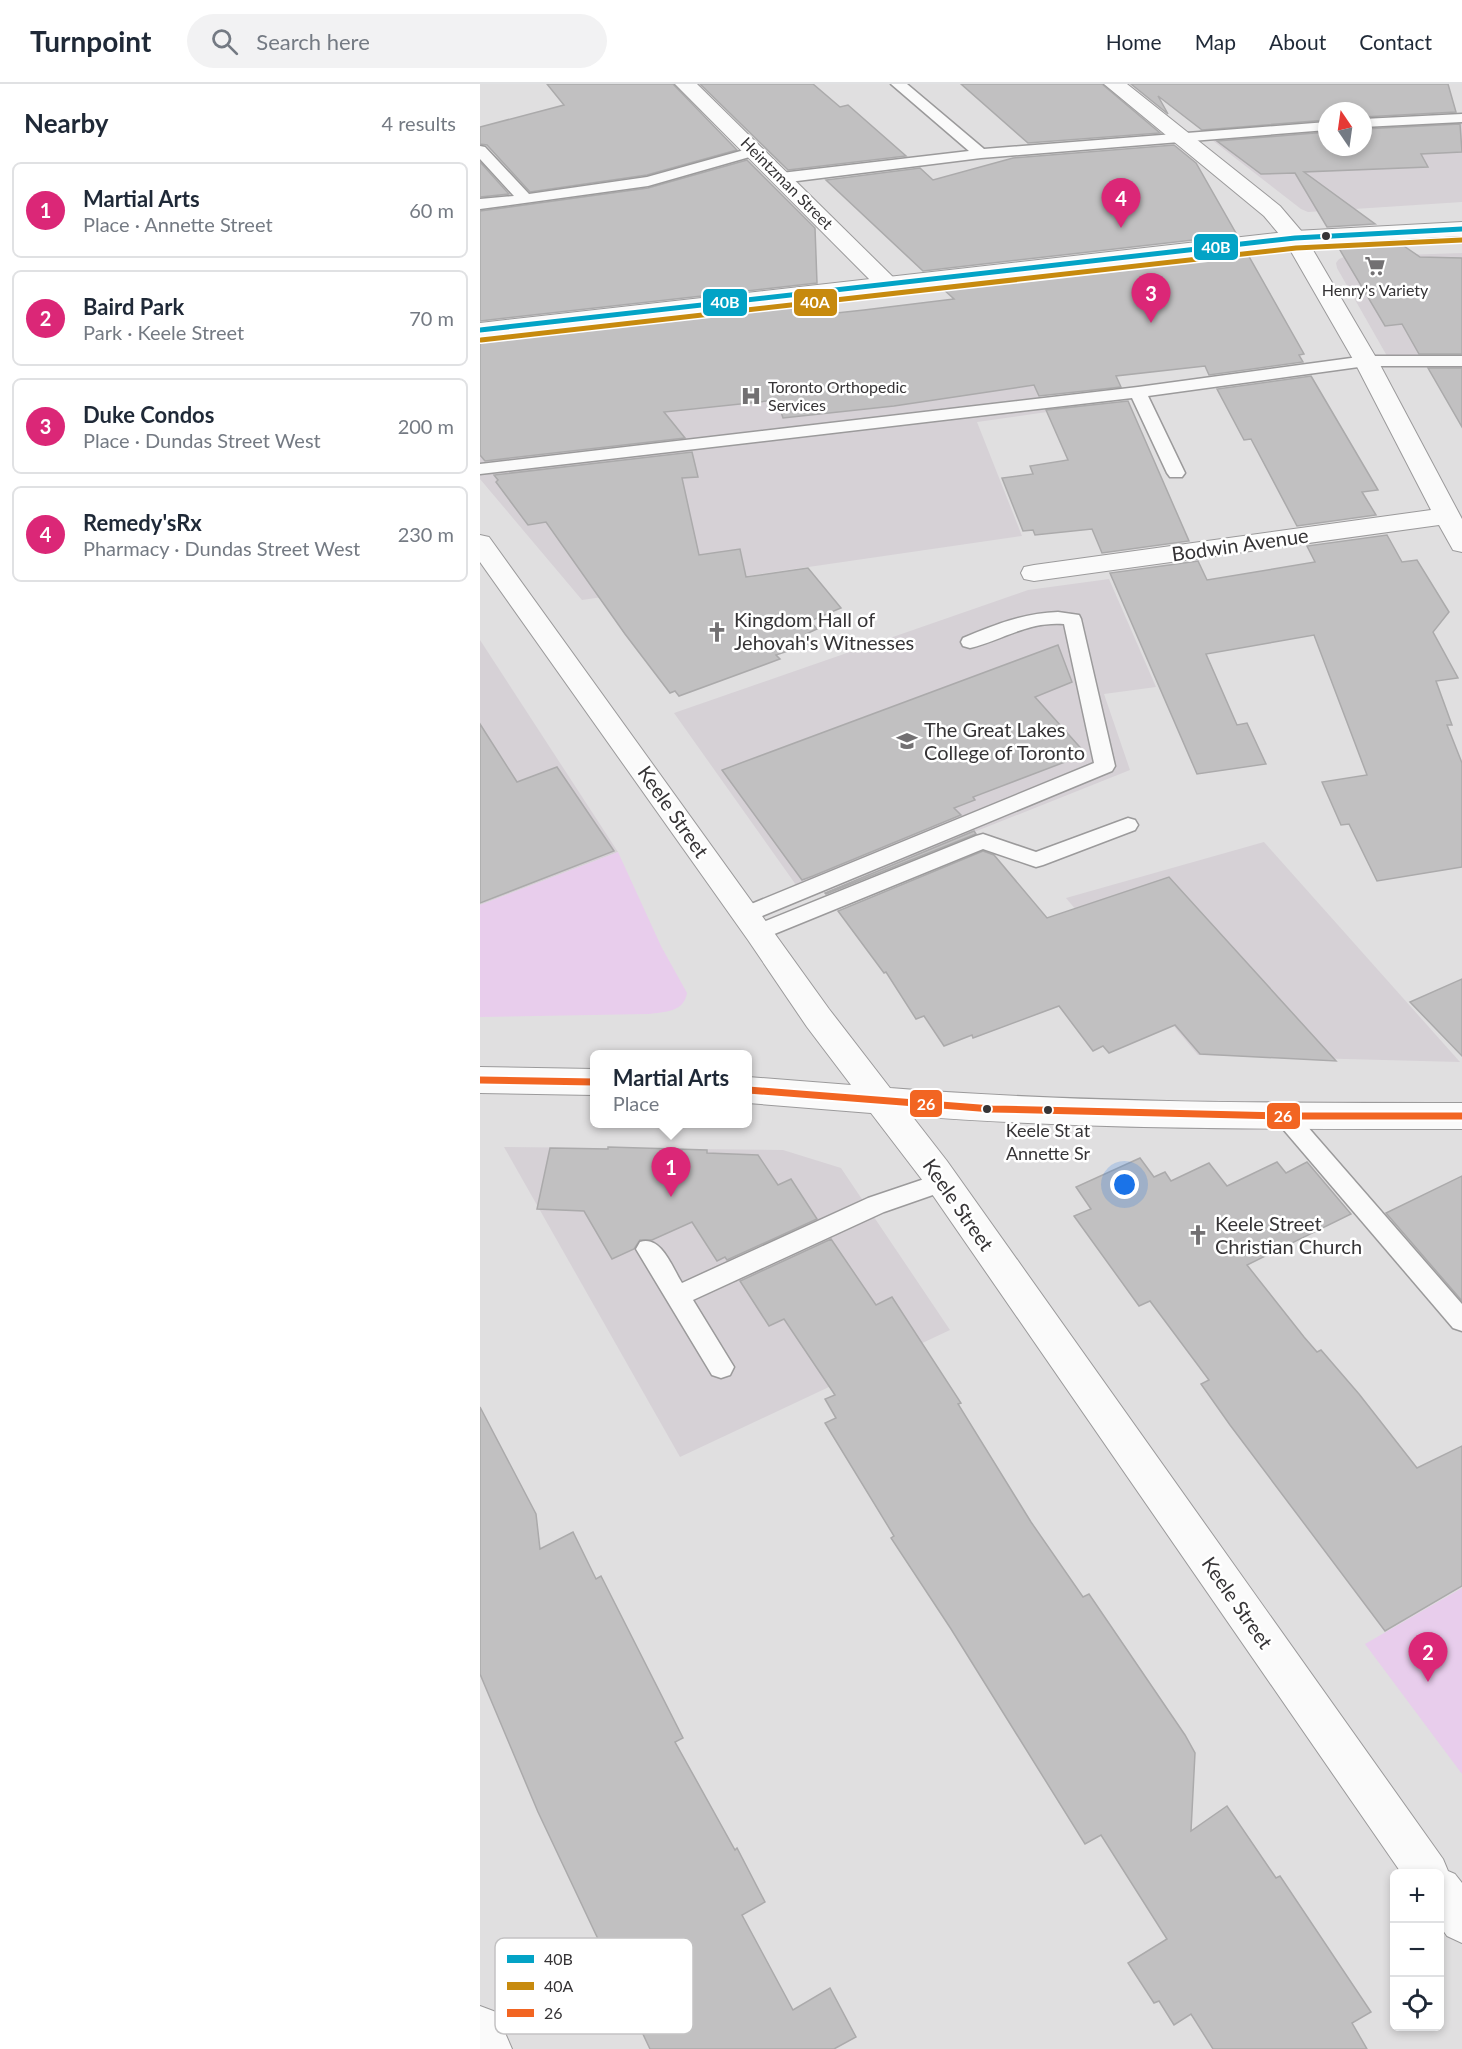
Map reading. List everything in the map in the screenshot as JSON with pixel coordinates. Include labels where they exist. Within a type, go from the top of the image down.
[{"type":"main road","name":"Heintzman Street","points":[[685,84],[887,284]]},
{"type":"main road","points":[[1114,84],[1272,211],[1295,238],[1366,361],[1462,544]]},
{"type":"main road","points":[[480,330],[1295,238],[1462,229]]},
{"type":"main road","name":"Bodwin Avenue","points":[[1034,573],[1446,516]]},
{"type":"main road","name":"Keele Street","points":[[480,543],[753,923],[818,1018],[942,1182],[1424,1869]]},
{"type":"main road","points":[[480,1080],[590,1082]]},
{"type":"main road","points":[[752,1090],[992,1109],[1285,1116],[1462,1116]]},
{"type":"main road","points":[[1444,1895],[1462,1921]]},
{"type":"main road","points":[[480,2028],[489,2049]]},
{"type":"lane","points":[[898,84],[981,154]]},
{"type":"lane","points":[[1372,123],[1462,118]]},
{"type":"lane","points":[[781,178],[981,154],[1318,127]]},
{"type":"lane","points":[[480,150],[525,199]]},
{"type":"lane","points":[[480,204],[648,181],[755,151]]},
{"type":"lane","points":[[480,469],[1138,392],[1366,361],[1462,361]]},
{"type":"lane","points":[[1138,392],[1176,473]]},
{"type":"lane","points":[[753,923],[1106,766],[1072,619],[1053,616],[1028,620],[970,642]]},
{"type":"lane","points":[[753,923],[983,841],[1036,860],[1128,825]]},
{"type":"lane","points":[[1285,1116],[1462,1322]]},
{"type":"lane","points":[[677,1296],[876,1205],[942,1182]]},
{"type":"lane","points":[[648,1249],[721,1367]]},
{"type":"shaded area","points":[[1462,119],[1462,202],[1308,212],[1301,209],[1199,130],[1318,122],[1318,156],[1372,156],[1372,120]]},
{"type":"shaded area","points":[[1462,253],[1462,358],[1387,356],[1336,263],[1344,257]]},
{"type":"shaded area","points":[[997,295],[1047,412],[977,422],[1022,536],[582,600],[480,479],[480,355]]},
{"type":"shaded area","name":"The Great Lakes College of Toronto","points":[[1109,579],[1156,687],[1104,694],[1130,770],[806,899],[674,713],[1028,590]]},
{"type":"shaded area","points":[[480,640],[618,852],[480,905]]},
{"type":"shaded area","points":[[1264,842],[1460,1062],[1198,1055],[1066,898]]},
{"type":"shaded area","points":[[618,852],[661,946],[687,993],[682,1004],[673,1010],[648,1014],[480,1017],[480,905]]},
{"type":"shaded area","points":[[504,1147],[783,1150],[841,1168],[950,1330],[680,1457]]},
{"type":"shaded area","points":[[1462,1588],[1462,1774],[1365,1644]]},
{"type":"building","points":[[547,84],[673,84],[737,150],[647,175],[530,192],[487,145],[480,144],[480,127],[564,105]]},
{"type":"building","points":[[700,84],[813,84],[840,107],[848,105],[906,156],[788,170]]},
{"type":"building","points":[[961,84],[1102,84],[1160,133],[1028,143]]},
{"type":"building","points":[[1131,84],[1448,84],[1456,112],[1372,117],[1372,102],[1318,102],[1318,121],[1202,130],[1158,96],[1168,114]]},
{"type":"building","points":[[1460,124],[1462,152],[1421,154],[1428,167],[1304,172],[1375,224],[1327,227],[1295,173],[1261,174],[1217,141],[1318,133],[1318,156],[1372,156],[1372,129]]},
{"type":"building","points":[[1174,145],[1196,163],[1237,235],[923,271],[826,180],[920,168],[933,180],[1013,158]]},
{"type":"building","points":[[747,160],[815,228],[817,283],[480,321],[480,211],[648,188]]},
{"type":"building","points":[[480,162],[509,194],[480,197]]},
{"type":"building","points":[[1398,242],[1420,257],[1462,258],[1462,354],[1419,354],[1402,324],[1385,326],[1337,245]]},
{"type":"building","points":[[1247,253],[1304,354],[1299,355],[1303,362],[1209,375],[1205,366],[1116,376],[1121,387],[1039,396],[1034,385],[894,406],[783,418],[777,400],[664,412],[685,438],[485,461],[480,455],[480,339],[817,301],[818,315],[864,310],[954,299],[941,287]]},
{"type":"building","points":[[1428,368],[1462,368],[1462,427]]},
{"type":"building","points":[[1311,376],[1378,490],[1362,492],[1376,515],[1297,526],[1251,439],[1244,440],[1217,389]]},
{"type":"building","points":[[1128,401],[1189,541],[1102,553],[1092,529],[1035,535],[1033,530],[1023,531],[1002,478],[1033,474],[1030,466],[1068,460],[1046,410]]},
{"type":"building","points":[[692,452],[698,477],[682,478],[699,555],[740,549],[746,577],[808,568],[841,608],[810,621],[817,629],[806,634],[811,643],[776,655],[780,659],[679,696],[675,691],[670,693],[546,522],[528,525],[496,482],[498,480],[494,475]]},
{"type":"building","points":[[1387,535],[1402,562],[1417,560],[1449,612],[1433,632],[1458,678],[1436,681],[1452,725],[1447,725],[1462,763],[1462,867],[1377,881],[1349,824],[1341,825],[1322,782],[1367,775],[1314,635],[1206,654],[1237,725],[1247,723],[1266,764],[1197,774],[1110,573],[1198,561],[1207,580],[1315,562],[1307,546]]},
{"type":"building","points":[[1058,645],[1072,682],[1035,697],[1086,754],[973,797],[975,800],[954,808],[961,815],[813,876],[802,880],[722,770]]},
{"type":"building","points":[[480,724],[517,782],[557,767],[614,851],[480,903]]},
{"type":"building","points":[[974,831],[976,834],[825,893]]},
{"type":"building","points":[[983,851],[994,855],[1047,918],[1169,877],[1336,1061],[1200,1054],[1175,1025],[1109,1053],[1103,1046],[1093,1051],[1059,1006],[973,1038],[972,1035],[944,1046],[924,1016],[916,1019],[886,972],[884,973],[838,911]]},
{"type":"building","points":[[1462,979],[1462,1056],[1410,1002]]},
{"type":"building","points":[[608,1147],[707,1150],[707,1153],[758,1155],[778,1185],[791,1179],[817,1219],[727,1260],[725,1257],[717,1261],[692,1222],[652,1240],[640,1240],[634,1249],[612,1259],[584,1211],[537,1209],[550,1148],[608,1149]]},
{"type":"building","points":[[1140,1158],[1154,1177],[1165,1172],[1171,1181],[1209,1163],[1227,1186],[1277,1162],[1286,1173],[1307,1162],[1351,1214],[1247,1265],[1317,1352],[1321,1350],[1359,1394],[1417,1468],[1462,1446],[1462,1586],[1385,1631],[1230,1425],[1201,1384],[1209,1380],[1150,1301],[1139,1306],[1074,1216],[1091,1209],[1076,1187]]},
{"type":"building","points":[[1462,1176],[1462,1301],[1386,1213]]},
{"type":"building","points":[[831,1239],[876,1305],[892,1297],[961,1403],[958,1404],[1031,1522],[1083,1597],[1089,1594],[1185,1735],[1195,1753],[1191,1831],[1227,1806],[1276,1878],[1280,1876],[1371,2012],[1352,2023],[1367,2049],[1213,2049],[1191,2014],[1174,2025],[1159,2001],[1154,2003],[1128,1963],[1167,1939],[1101,1835],[1085,1844],[951,1629],[891,1538],[894,1536],[825,1423],[836,1418],[825,1399],[835,1395],[784,1319],[769,1326],[740,1281]]},
{"type":"building","points":[[480,1407],[536,1514],[540,1549],[573,1532],[596,1579],[601,1576],[683,1738],[675,1742],[735,1850],[737,1848],[765,1902],[742,1915],[793,2010],[830,1988],[856,2037],[834,2049],[650,2049],[643,2034],[693,2034],[693,1938],[598,1938],[538,1812],[480,1674]]},
{"type":"transit line","name":"40B","points":[[480,330],[1295,238],[1462,229]]},
{"type":"transit line","name":"40A","points":[[481,340],[1296,248],[1462,240]]},
{"type":"transit line","name":"26","points":[[480,1080],[590,1082]]},
{"type":"transit line","name":"26","points":[[752,1090],[992,1109],[1285,1116],[1462,1116]]},
{"type":"place","name":"Remedy'sRx","points":[[1121,228]]},
{"type":"place","name":"Henry's Variety","points":[[1375,266]]},
{"type":"place","name":"Duke Condos","points":[[1151,323]]},
{"type":"place","name":"Toronto Orthopedic Services","points":[[751,396]]},
{"type":"place","name":"Kingdom Hall of Jehovah's Witnesses","points":[[717,632]]},
{"type":"place","name":"The Great Lakes College of Toronto","points":[[907,741]]},
{"type":"place","name":"Keele St at Annette Sr","points":[[1048,1110]]},
{"type":"place","name":"Martial Arts","points":[[671,1197]]},
{"type":"place","name":"Keele Street Christian Church","points":[[1198,1235]]},
{"type":"place","name":"Baird Park","points":[[1428,1682]]}]
